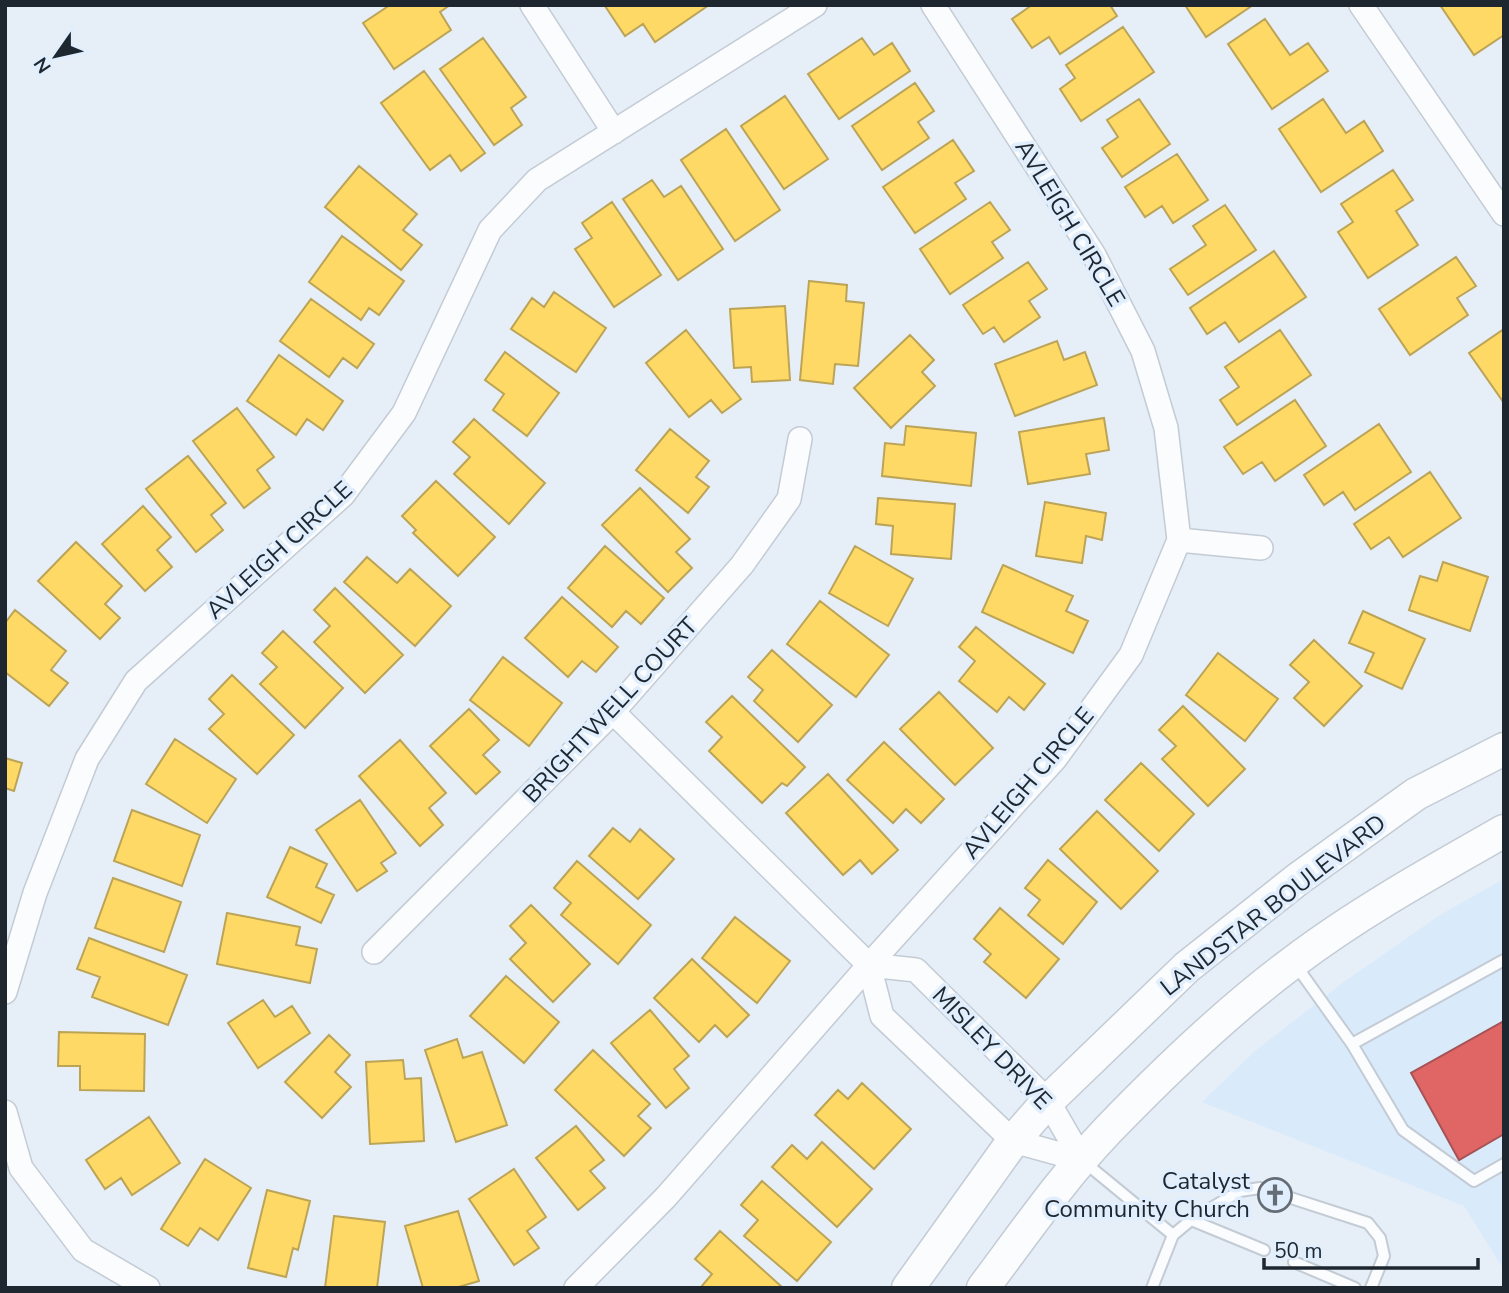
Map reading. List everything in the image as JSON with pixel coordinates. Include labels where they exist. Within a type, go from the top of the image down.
[{"type":"main road","name":"LANDSTAR BOULEVARD","points":[[908,1288],[1013,1141],[1048,1101],[1187,967],[1298,879],[1416,794],[1504,749]]},
{"type":"main road","points":[[983,1288],[1107,1131],[1231,1011],[1293,962],[1437,870],[1504,831]]},
{"type":"street","points":[[531,5],[614,132]]},
{"type":"street","name":"AVLEIGH CIRCLE","points":[[5,992],[35,893],[87,759],[136,681],[343,495],[404,413],[490,230],[537,180],[815,5]]},
{"type":"street","name":"AVLEIGH CIRCLE","points":[[576,1288],[666,1198],[869,965],[1055,760],[1130,655],[1179,540],[1166,428],[1143,351],[1094,255],[933,5]]},
{"type":"street","points":[[1362,5],[1504,214]]},
{"type":"street","name":"BRIGHTWELL COURT","points":[[374,952],[613,712],[742,565],[789,499],[800,439]]},
{"type":"street","points":[[1179,540],[1261,548]]},
{"type":"street","points":[[613,712],[869,965]]},
{"type":"street","name":"MISLEY DRIVE","points":[[869,965],[916,970],[1048,1101],[1082,1160],[1013,1141],[882,1016],[869,965]]},
{"type":"street","points":[[5,1112],[13,1171],[83,1250],[148,1288]]},
{"type":"lane","points":[[1352,1044],[1504,960]]},
{"type":"lane","points":[[1293,962],[1352,1044],[1403,1130],[1474,1181],[1504,1164]]},
{"type":"lane","points":[[1082,1160],[1173,1235]]},
{"type":"lane","points":[[1152,1288],[1173,1235],[1191,1220],[1240,1191],[1260,1188],[1368,1223],[1380,1238],[1384,1256],[1371,1288]]},
{"type":"lane","points":[[1191,1220],[1264,1250]]},
{"type":"lane","points":[[1294,1262],[1355,1288]]},
{"type":"shaded area","points":[[1504,879],[1504,1270],[1464,1206],[1202,1102],[1254,1052],[1344,982],[1440,915]]},
{"type":"building: Homes","points":[[390,5],[450,5],[440,12],[451,30],[394,69],[363,23]]},
{"type":"building: Homes","points":[[709,5],[655,42],[643,24],[625,36],[605,6]]},
{"type":"building: Homes","points":[[1032,5],[1110,5],[1117,16],[1060,54],[1049,37],[1032,48],[1012,19]]},
{"type":"building: Homes","points":[[1185,5],[1253,5],[1206,37]]},
{"type":"building: Homes","points":[[1440,5],[1504,5],[1504,35],[1474,55]]},
{"type":"building: Homes","points":[[1265,19],[1290,55],[1308,43],[1328,71],[1272,109],[1228,44]]},
{"type":"building: Homes","points":[[1123,27],[1154,72],[1081,121],[1060,89],[1075,78],[1066,65]]},
{"type":"building: Homes","points":[[483,38],[526,97],[511,108],[522,125],[494,145],[440,69]]},
{"type":"building: Homes","points":[[862,38],[874,55],[892,43],[910,71],[839,119],[808,74]]},
{"type":"building: Homes","points":[[424,71],[485,153],[461,171],[450,155],[430,170],[381,103]]},
{"type":"building: Homes","points":[[915,83],[934,111],[918,122],[929,138],[882,170],[852,126]]},
{"type":"building: Homes","points":[[785,96],[828,159],[784,189],[741,126]]},
{"type":"building: Homes","points":[[1139,99],[1170,144],[1122,177],[1102,148],[1118,137],[1107,120]]},
{"type":"building: Homes","points":[[1323,99],[1346,133],[1364,121],[1383,151],[1321,192],[1279,129]]},
{"type":"building: Homes","points":[[726,129],[780,210],[735,241],[681,160]]},
{"type":"building: Homes","points":[[953,140],[974,171],[955,183],[966,199],[915,233],[883,187]]},
{"type":"building: Homes","points":[[1177,154],[1208,200],[1173,223],[1162,206],[1145,217],[1125,187]]},
{"type":"building: Homes","points":[[359,166],[417,214],[403,230],[422,245],[401,270],[325,207]]},
{"type":"building: Homes","points":[[1393,170],[1413,200],[1396,211],[1418,245],[1368,278],[1338,232],[1353,222],[1341,204]]},
{"type":"building: Homes","points":[[652,180],[664,197],[681,186],[723,249],[678,280],[623,199]]},
{"type":"building: Homes","points":[[612,202],[661,275],[614,307],[575,249],[592,238],[582,223]]},
{"type":"building: Homes","points":[[990,202],[1010,230],[992,242],[1003,258],[950,294],[920,249]]},
{"type":"building: Homes","points":[[1225,205],[1256,250],[1188,295],[1170,269],[1206,245],[1193,226]]},
{"type":"building: Homes","points":[[342,236],[404,281],[379,315],[369,308],[361,320],[309,282]]},
{"type":"building: Homes","points":[[1274,251],[1306,297],[1239,342],[1225,322],[1207,334],[1190,308]]},
{"type":"building: Homes","points":[[1456,257],[1476,286],[1457,298],[1468,315],[1410,355],[1379,309]]},
{"type":"building: Homes","points":[[1028,262],[1047,289],[1029,301],[1040,317],[1004,342],[994,327],[983,334],[963,305]]},
{"type":"building: Homes","points":[[809,281],[847,285],[846,301],[864,303],[858,366],[835,364],[833,384],[800,380]]},
{"type":"building: Homes","points":[[554,292],[606,328],[576,372],[511,329],[532,298],[544,307]]},
{"type":"building: Homes","points":[[311,299],[374,344],[357,368],[343,358],[329,377],[280,341]]},
{"type":"building: Homes","points":[[785,306],[790,380],[752,382],[751,367],[734,368],[730,309]]},
{"type":"building: Homes","points":[[1504,329],[1504,403],[1469,353]]},
{"type":"building: Homes","points":[[686,330],[741,399],[722,413],[711,400],[689,417],[646,363]]},
{"type":"building: Homes","points":[[1280,330],[1311,375],[1237,425],[1220,400],[1239,387],[1225,367]]},
{"type":"building: Homes","points":[[910,335],[934,360],[922,372],[935,386],[891,428],[854,388]]},
{"type":"building: Homes","points":[[1057,341],[1064,360],[1085,352],[1097,385],[1015,416],[995,364]]},
{"type":"building: Homes","points":[[505,352],[559,393],[527,436],[493,410],[504,394],[485,380]]},
{"type":"building: Homes","points":[[279,355],[343,401],[323,430],[307,419],[296,435],[247,401]]},
{"type":"building: Homes","points":[[1295,400],[1326,446],[1275,481],[1262,462],[1243,474],[1224,447]]},
{"type":"building: Homes","points":[[237,408],[274,457],[257,470],[270,488],[244,508],[193,441]]},
{"type":"building: Homes","points":[[1104,418],[1109,450],[1086,454],[1090,474],[1028,484],[1019,432]]},
{"type":"building: Homes","points":[[474,419],[545,483],[509,524],[454,474],[470,457],[453,442]]},
{"type":"building: Homes","points":[[1379,424],[1411,472],[1355,510],[1343,492],[1324,505],[1304,475]]},
{"type":"building: Homes","points":[[906,426],[976,433],[971,486],[882,476],[885,443],[904,445]]},
{"type":"building: Homes","points":[[670,429],[709,461],[696,477],[709,487],[688,513],[636,470]]},
{"type":"building: Homes","points":[[188,456],[226,503],[211,515],[223,530],[196,552],[146,489]]},
{"type":"building: Homes","points":[[1430,472],[1461,518],[1403,557],[1389,537],[1371,549],[1354,524]]},
{"type":"building: Homes","points":[[436,481],[495,537],[458,576],[413,533],[416,530],[402,516]]},
{"type":"building: Homes","points":[[640,488],[690,539],[676,552],[692,568],[668,592],[602,525]]},
{"type":"building: Homes","points":[[878,498],[955,504],[951,559],[891,554],[893,526],[876,524]]},
{"type":"building: Homes","points":[[1045,502],[1106,513],[1102,540],[1086,536],[1082,563],[1036,556]]},
{"type":"building: Homes","points":[[143,506],[171,537],[157,550],[172,567],[145,591],[102,544]]},
{"type":"building: Homes","points":[[76,542],[122,586],[105,604],[120,618],[100,639],[38,581]]},
{"type":"building: Homes","points":[[605,546],[664,598],[641,624],[626,611],[612,627],[568,588]]},
{"type":"building: Homes","points":[[855,546],[913,579],[888,626],[829,593]]},
{"type":"building: Homes","points":[[367,557],[397,583],[410,569],[451,606],[415,646],[344,582]]},
{"type":"building: Homes","points":[[1443,562],[1488,577],[1470,631],[1409,610],[1420,576],[1437,581]]},
{"type":"building: Homes","points":[[1003,565],[1073,596],[1066,611],[1088,621],[1073,653],[982,612]]},
{"type":"building: Homes","points":[[335,588],[403,655],[365,693],[314,642],[330,626],[314,610]]},
{"type":"building: Homes","points":[[562,597],[618,647],[596,672],[582,661],[568,677],[525,638]]},
{"type":"building: Homes","points":[[820,601],[889,655],[856,697],[787,644]]},
{"type":"building: Homes","points":[[15,610],[66,651],[51,670],[68,683],[49,706],[5,672],[5,623]]},
{"type":"building: Homes","points":[[1363,611],[1425,639],[1402,689],[1365,672],[1374,653],[1349,643]]},
{"type":"building: Homes","points":[[976,627],[1045,684],[1024,710],[1009,697],[997,712],[959,681],[975,661],[959,647]]},
{"type":"building: Homes","points":[[283,631],[343,688],[305,728],[260,684],[277,667],[262,653]]},
{"type":"building: Homes","points":[[1314,640],[1362,686],[1324,726],[1294,698],[1309,682],[1290,665]]},
{"type":"building: Homes","points":[[772,650],[832,705],[798,742],[754,701],[763,690],[748,677]]},
{"type":"building: Homes","points":[[1218,653],[1278,699],[1245,741],[1186,695]]},
{"type":"building: Homes","points":[[503,657],[562,703],[529,746],[470,700]]},
{"type":"building: Homes","points":[[232,675],[294,735],[257,774],[209,729],[224,714],[209,699]]},
{"type":"building: Homes","points":[[939,692],[993,748],[955,785],[900,729]]},
{"type":"building: Homes","points":[[732,696],[805,767],[787,786],[782,783],[762,803],[709,751],[722,737],[706,722]]},
{"type":"building: Homes","points":[[1183,706],[1245,769],[1208,806],[1162,759],[1176,746],[1159,730]]},
{"type":"building: Homes","points":[[469,709],[499,740],[483,755],[500,772],[476,794],[430,746]]},
{"type":"building: Homes","points":[[175,739],[236,779],[207,823],[146,784]]},
{"type":"building: Homes","points":[[400,740],[446,793],[429,808],[443,825],[420,846],[359,776]]},
{"type":"building: Homes","points":[[884,742],[944,799],[921,823],[906,809],[893,823],[847,780]]},
{"type":"building: Homes","points":[[5,758],[22,763],[14,791],[5,788]]},
{"type":"building: Homes","points":[[1141,763],[1194,814],[1159,851],[1105,800]]},
{"type":"building: Homes","points":[[828,774],[898,850],[872,874],[860,860],[843,875],[786,813]]},
{"type":"building: Homes","points":[[360,800],[396,853],[381,863],[387,871],[357,891],[316,830]]},
{"type":"building: Homes","points":[[132,810],[200,835],[182,886],[114,861]]},
{"type":"building: Homes","points":[[1097,811],[1158,871],[1121,909],[1060,849]]},
{"type":"building: Homes","points":[[613,828],[630,842],[640,829],[674,859],[638,899],[589,856]]},
{"type":"building: Homes","points":[[290,847],[327,864],[316,887],[334,895],[321,923],[267,897]]},
{"type":"building: Homes","points":[[1048,860],[1097,902],[1063,944],[1028,915],[1040,900],[1025,888]]},
{"type":"building: Homes","points":[[577,861],[651,925],[618,964],[561,915],[571,903],[554,888]]},
{"type":"building: Homes","points":[[113,878],[181,902],[164,952],[95,928]]},
{"type":"building: Homes","points":[[531,905],[590,964],[553,1002],[510,959],[526,943],[510,926]]},
{"type":"building: Homes","points":[[1000,908],[1059,959],[1026,998],[984,962],[991,954],[974,939]]},
{"type":"building: Homes","points":[[227,913],[300,927],[296,945],[317,949],[310,983],[217,964]]},
{"type":"building: Homes","points":[[735,917],[790,961],[757,1003],[702,958]]},
{"type":"building: Homes","points":[[89,938],[187,975],[168,1025],[92,997],[100,977],[77,969]]},
{"type":"building: Homes","points":[[692,959],[749,1015],[727,1037],[715,1025],[699,1042],[654,998]]},
{"type":"building: Homes","points":[[506,976],[559,1022],[524,1063],[470,1016]]},
{"type":"building: Homes","points":[[263,1000],[275,1017],[292,1006],[310,1033],[258,1068],[228,1023]]},
{"type":"building: Homes","points":[[650,1010],[689,1056],[674,1069],[689,1088],[666,1108],[611,1043]]},
{"type":"building: Homes","points":[[59,1032],[145,1034],[144,1091],[80,1090],[80,1066],[58,1066]]},
{"type":"building: Homes","points":[[329,1035],[350,1055],[335,1072],[351,1087],[322,1118],[285,1082]]},
{"type":"building: Homes","points":[[457,1039],[463,1058],[482,1052],[507,1125],[456,1142],[425,1050]]},
{"type":"building: Homes","points":[[593,1050],[650,1104],[638,1116],[651,1128],[624,1156],[555,1090]]},
{"type":"building: Homes","points":[[403,1060],[405,1079],[421,1078],[424,1141],[370,1144],[366,1062]]},
{"type":"building: Homes","points":[[862,1083],[911,1129],[874,1169],[815,1115],[838,1090],[848,1099]]},
{"type":"building: Homes","points":[[149,1117],[180,1163],[132,1195],[121,1178],[105,1189],[86,1160]]},
{"type":"building: Homes","points":[[576,1126],[604,1160],[590,1171],[605,1188],[578,1210],[536,1158]]},
{"type":"building: Homes","points":[[822,1142],[872,1189],[837,1227],[772,1167],[792,1145],[807,1159]]},
{"type":"building: Homes","points":[[205,1159],[251,1188],[218,1240],[200,1228],[188,1246],[161,1229]]},
{"type":"building: Homes","points":[[514,1169],[546,1217],[527,1231],[539,1248],[514,1265],[469,1199]]},
{"type":"building: Homes","points":[[762,1181],[831,1242],[797,1281],[744,1236],[758,1220],[741,1205]]},
{"type":"building: Homes","points":[[267,1190],[310,1201],[298,1250],[293,1248],[286,1277],[248,1268]]},
{"type":"building: Homes","points":[[458,1211],[479,1281],[455,1288],[423,1288],[405,1226]]},
{"type":"building: Homes","points":[[334,1216],[385,1222],[377,1288],[325,1288]]},
{"type":"building: Homes","points":[[720,1231],[783,1288],[701,1287],[712,1274],[695,1259]]},
{"type":"building: Shops","points":[[1504,1021],[1504,1134],[1459,1160],[1411,1073]]},
{"type":"place","name":"Catalyst Community Church","points":[[1275,1195]]}]
